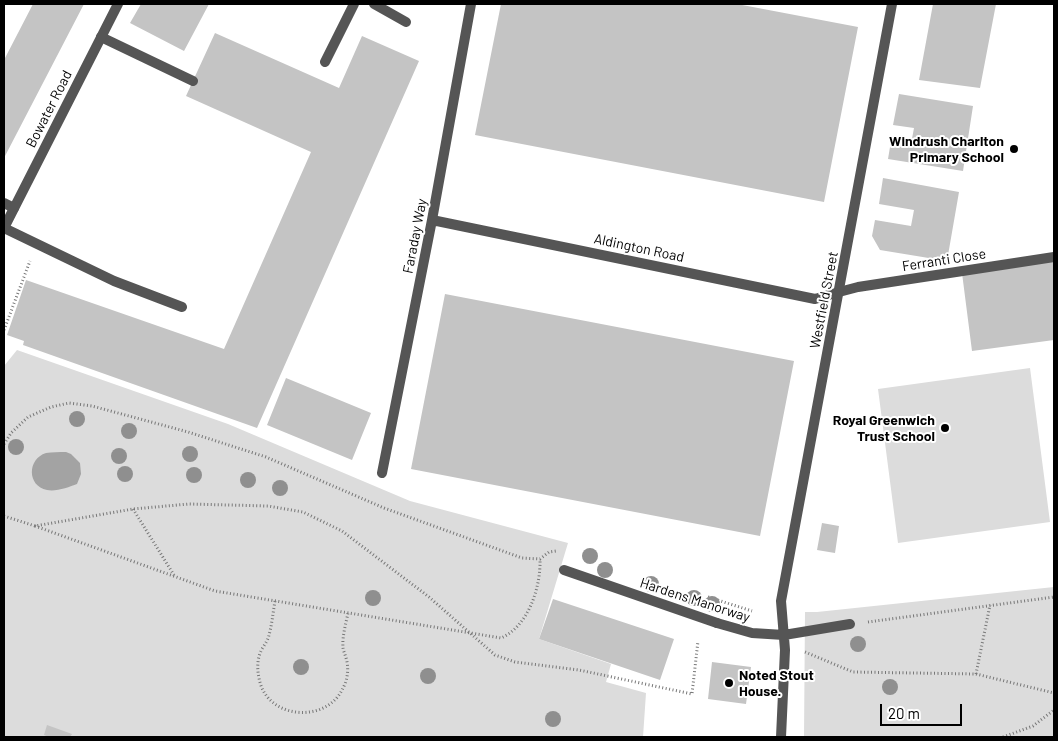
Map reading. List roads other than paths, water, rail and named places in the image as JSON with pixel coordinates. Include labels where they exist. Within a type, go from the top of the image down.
[{"type":"street","name":"Bowater Road","points":[[4,228],[118,4]]},
{"type":"street","points":[[325,62],[354,4]]},
{"type":"street","points":[[374,4],[406,22]]},
{"type":"street","name":"Faraday Way","points":[[382,474],[432,220],[471,4]]},
{"type":"street","name":"Westfield Street","points":[[781,737],[785,650],[781,601],[892,4]]},
{"type":"street","points":[[101,37],[193,81]]},
{"type":"street","points":[[4,203],[14,208]]},
{"type":"street","name":"Aldington Road","points":[[432,220],[815,299],[839,292]]},
{"type":"street","points":[[4,228],[114,281],[182,308]]},
{"type":"street","name":"Ferranti Close","points":[[839,292],[858,287],[1054,257]]},
{"type":"street","name":"Hardens Manorway","points":[[564,570],[717,623],[752,633],[784,636],[850,624]]},
{"type":"place","name":"Windrush Charlton Primary School","points":[[1014,149]]},
{"type":"place","name":"Royal Greenwich Trust School","points":[[945,428]]},
{"type":"place","name":"Noted Stout House.","points":[[729,683]]}]
